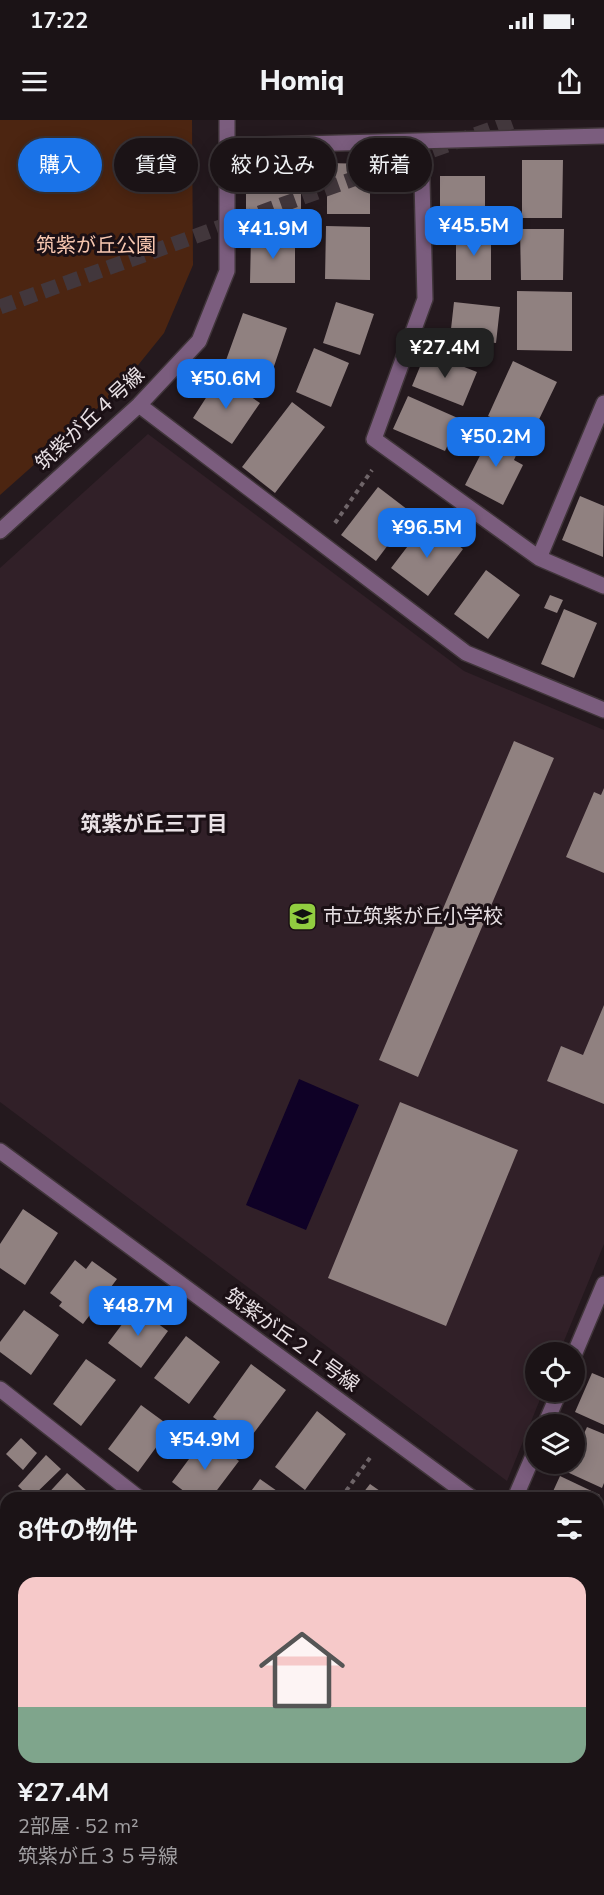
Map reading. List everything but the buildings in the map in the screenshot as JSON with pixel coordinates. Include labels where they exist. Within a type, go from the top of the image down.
[{"type":"street","name":"筑紫が丘４号線","points":[[227,120],[228,138]]},
{"type":"street","points":[[432,141],[604,136]]},
{"type":"street","name":"筑紫が丘４号線","points":[[0,531],[139,405],[200,341],[227,271],[228,192]]},
{"type":"street","points":[[422,192],[425,299],[374,439],[539,558],[604,585]]},
{"type":"street","points":[[539,558],[604,403]]},
{"type":"street","points":[[139,405],[466,653],[604,710]]},
{"type":"street","name":"筑紫が丘２１号線","points":[[0,1151],[464,1492]]},
{"type":"street","points":[[579,1342],[604,1284]]},
{"type":"street","points":[[0,1389],[131,1492]]},
{"type":"street","points":[[518,1492],[525,1474]]},
{"type":"path","points":[[321,544],[379,461],[374,439]]},
{"type":"path","points":[[345,1492],[386,1435]]},
{"type":"shaded area","name":"市立筑紫が丘小学校","points":[[148,434],[464,671],[604,730],[604,1244],[564,1342],[525,1342],[525,1402],[539,1402],[534,1414],[525,1414],[525,1436],[507,1481],[0,1102],[0,568]]},
{"type":"shaded area","points":[[299,1079],[359,1105],[306,1230],[246,1205]]},
{"type":"green space","name":"筑紫が丘公園","points":[[0,120],[192,120],[192,138],[114,138],[114,192],[192,192],[193,265],[164,333],[118,390],[0,495]]},
{"type":"tunnel","points":[[0,307],[516,120]]},
{"type":"place","name":"市立筑紫が丘小学校","points":[[302,916]]},
{"type":"district","name":"筑紫が丘三丁目","points":[[154,824]]}]
